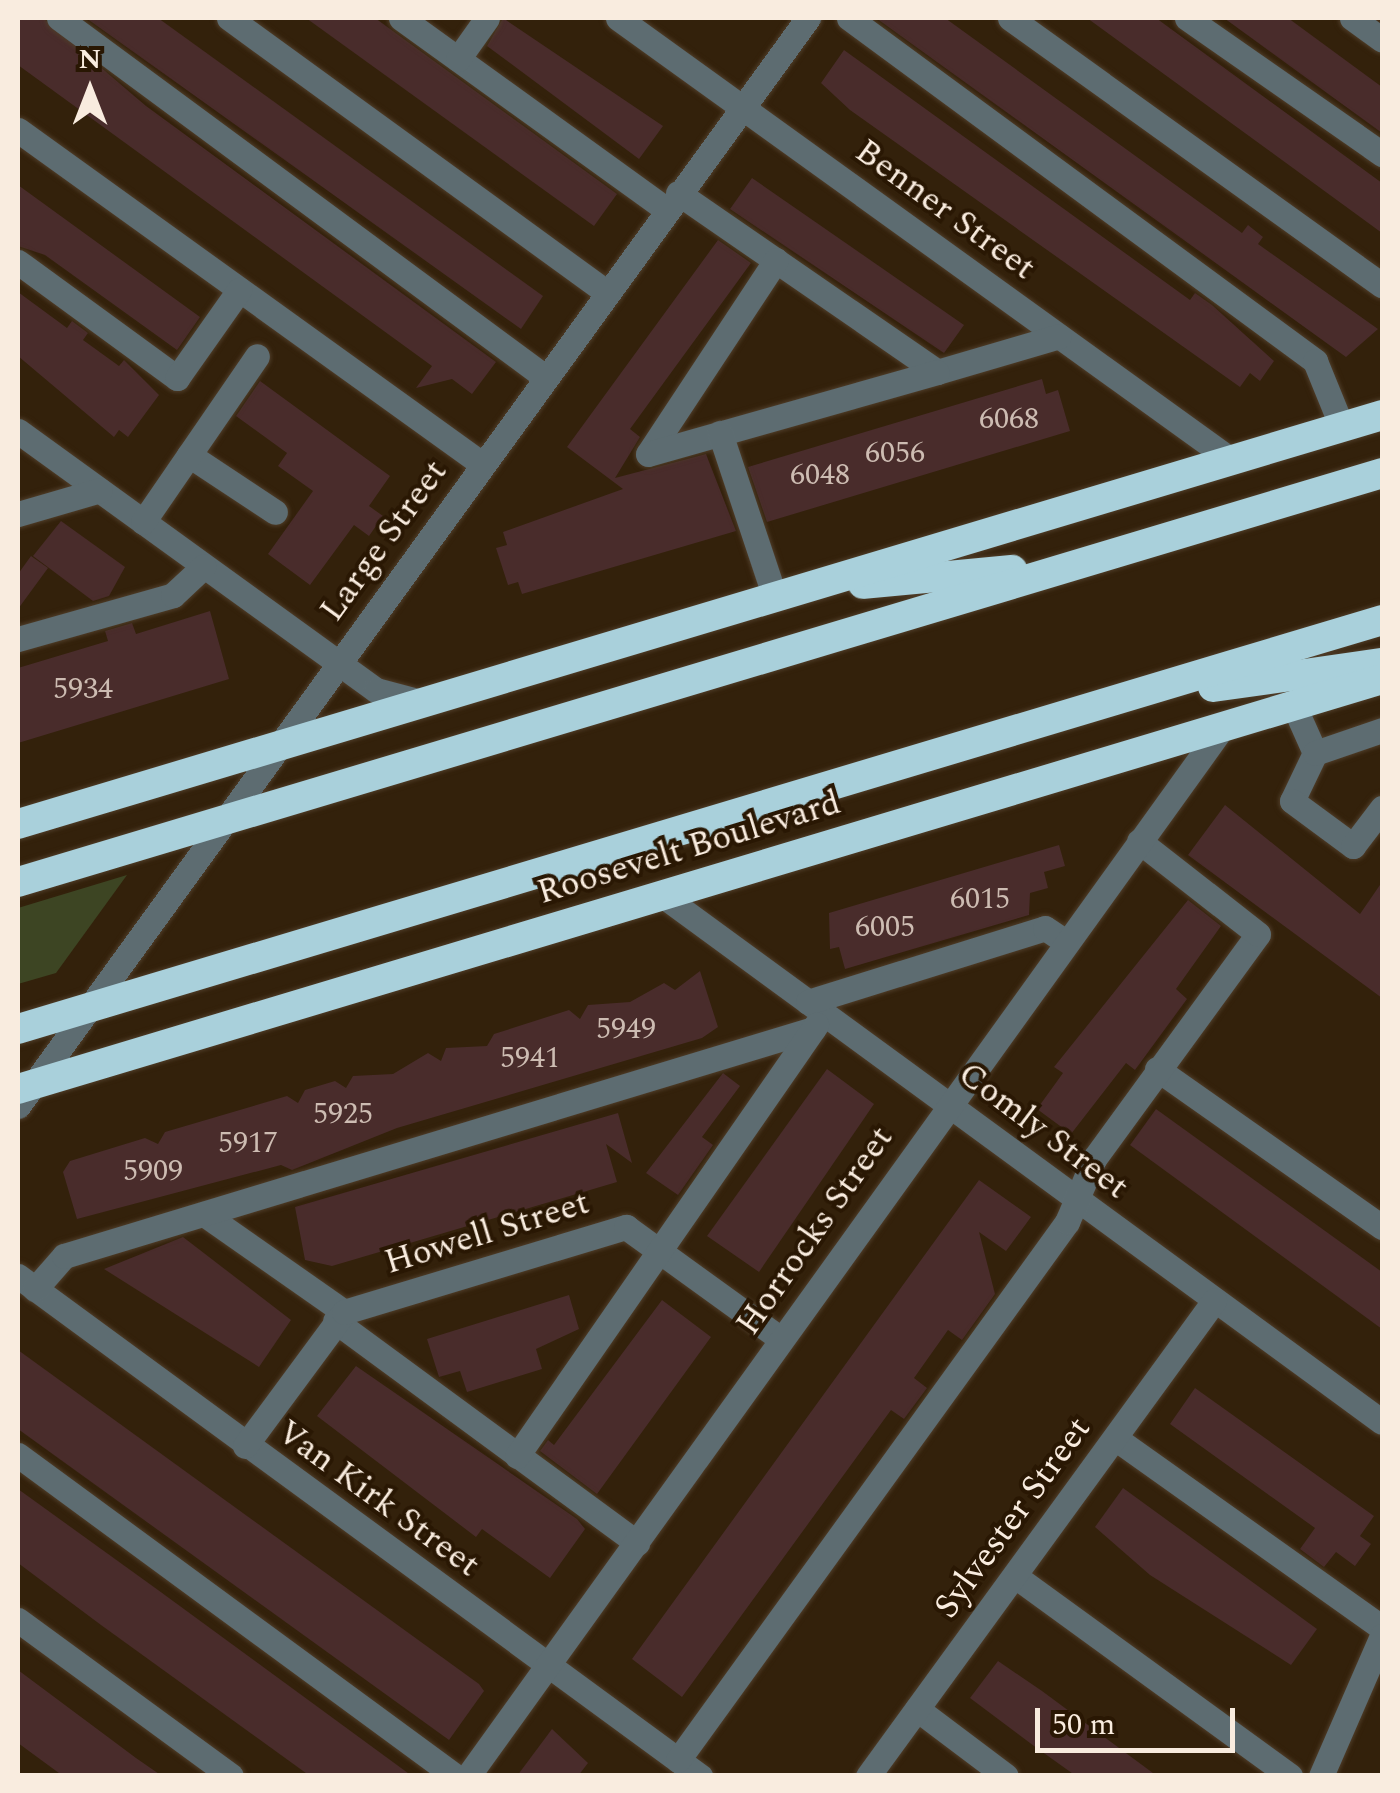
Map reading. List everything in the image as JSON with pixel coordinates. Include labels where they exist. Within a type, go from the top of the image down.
[{"type":"highway","points":[[18,824],[1382,415]]},
{"type":"highway","points":[[18,882],[1382,473]]},
{"type":"highway","points":[[786,593],[1080,564]]},
{"type":"highway","name":"Roosevelt Boulevard","points":[[18,1028],[1382,620]]},
{"type":"highway","points":[[1111,701],[1382,662]]},
{"type":"highway","name":"Roosevelt Boulevard","points":[[23,1093],[662,895],[1382,680]]},
{"type":"street","points":[[59,18],[545,377]]},
{"type":"street","points":[[229,18],[606,292]]},
{"type":"street","points":[[401,18],[672,201],[776,260],[937,372]]},
{"type":"street","points":[[458,59],[487,18]]},
{"type":"street","name":"Benner Street","points":[[618,18],[1231,460]]},
{"type":"street","name":"Large Street","points":[[23,1093],[808,18]]},
{"type":"street","points":[[849,18],[1315,362],[1342,427]]},
{"type":"street","points":[[1010,18],[1382,285]]},
{"type":"street","points":[[1187,18],[1382,154]]},
{"type":"street","points":[[1352,18],[1382,40]]},
{"type":"street","points":[[18,130],[482,464]]},
{"type":"street","points":[[776,260],[648,454],[1059,336]]},
{"type":"street","points":[[18,262],[177,378],[239,290]]},
{"type":"street","points":[[143,522],[257,356]]},
{"type":"street","points":[[18,430],[339,663],[390,697],[422,702]]},
{"type":"street","points":[[720,433],[786,593]]},
{"type":"street","points":[[189,455],[276,512]]},
{"type":"street","points":[[18,514],[100,490]]},
{"type":"street","points":[[18,639],[174,595],[204,566]]},
{"type":"street","points":[[1294,706],[1315,753]]},
{"type":"street","name":"Horrocks Street","points":[[468,1776],[1222,728]]},
{"type":"street","points":[[1382,730],[1315,753],[1292,801],[1353,846],[1382,808]]},
{"type":"street","points":[[678,1760],[1076,1200],[1156,1070],[1258,934],[1139,842]]},
{"type":"street","name":"Comly Street","points":[[662,895],[815,1015],[949,1103],[1382,1422]]},
{"type":"street","points":[[26,1282],[64,1256],[815,1015],[1044,928],[1066,942]]},
{"type":"street","points":[[517,1456],[660,1251],[815,1015]]},
{"type":"street","points":[[1156,1070],[1382,1226]]},
{"type":"street","points":[[204,1214],[517,1456],[637,1543]]},
{"type":"street","name":"Howell Street","points":[[340,1316],[626,1228],[781,1339]]},
{"type":"street","name":"Van Kirk Street","points":[[26,1282],[700,1776]]},
{"type":"street","name":"Sylvester Street","points":[[868,1776],[1214,1300]]},
{"type":"street","points":[[245,1446],[340,1316]]},
{"type":"street","points":[[1116,1438],[1382,1628]]},
{"type":"street","points":[[18,1455],[455,1776]]},
{"type":"street","points":[[1015,1576],[1290,1776]]},
{"type":"street","points":[[18,1620],[231,1776]]},
{"type":"street","points":[[1321,1776],[1382,1636]]},
{"type":"street","points":[[916,1709],[1006,1776]]},
{"type":"green space","points":[[127,875],[56,973],[18,984],[18,908]]},
{"type":"building","points":[[18,18],[43,18],[146,106],[496,362],[472,394],[452,379],[416,388],[432,366],[18,65]]},
{"type":"building","points":[[86,18],[158,18],[543,296],[521,329]]},
{"type":"building","points":[[306,18],[375,18],[617,194],[594,226]]},
{"type":"building","points":[[503,18],[663,126],[639,159],[487,46]]},
{"type":"building","points":[[876,18],[945,18],[1242,233],[1248,225],[1263,237],[1258,244],[1378,329],[1346,357]]},
{"type":"building","points":[[1087,18],[1156,18],[1382,183],[1382,233]]},
{"type":"building","points":[[1224,18],[1288,18],[1382,87],[1382,133]]},
{"type":"building","points":[[844,50],[1190,300],[1195,293],[1212,305],[1274,361],[1260,381],[1250,373],[1240,387],[850,110],[821,83]]},
{"type":"building","points":[[752,178],[964,325],[944,353],[730,209]]},
{"type":"building","points":[[18,185],[200,317],[177,350],[45,255],[18,246]]},
{"type":"building","points":[[718,240],[751,263],[630,429],[640,437],[615,478],[706,454],[736,531],[522,594],[518,582],[508,585],[496,548],[507,545],[503,532],[623,489],[567,447]]},
{"type":"building","points":[[18,292],[67,328],[72,321],[88,333],[83,340],[119,366],[124,360],[159,395],[128,437],[119,430],[114,437],[18,356]]},
{"type":"building","points":[[1042,379],[1046,394],[1058,390],[1070,431],[767,522],[748,467]]},
{"type":"building","points":[[260,381],[390,476],[369,506],[383,516],[369,536],[354,525],[310,585],[268,554],[313,491],[278,466],[287,453],[236,416]]},
{"type":"building","points":[[61,521],[125,567],[109,596],[93,601],[33,556]]},
{"type":"building","points":[[31,556],[48,568],[18,609],[18,574]]},
{"type":"building","points":[[210,611],[229,679],[18,743],[18,668],[108,641],[105,631],[132,623],[136,634]]},
{"type":"building","points":[[1225,805],[1360,914],[1382,882],[1382,998],[1188,855]]},
{"type":"building","points":[[1059,845],[1065,866],[1044,872],[1048,888],[1030,893],[1029,915],[845,969],[839,947],[830,949],[829,913]]},
{"type":"building","points":[[1188,900],[1221,926],[1176,989],[1187,999],[1135,1070],[1126,1063],[1071,1134],[1037,1109],[1063,1073],[1054,1067]]},
{"type":"building","points":[[700,971],[718,1027],[702,1038],[397,1128],[292,1170],[281,1165],[77,1219],[63,1172],[70,1161],[145,1138],[158,1144],[165,1132],[287,1096],[298,1103],[305,1090],[335,1081],[346,1088],[353,1076],[393,1074],[428,1053],[441,1061],[446,1048],[487,1046],[494,1034],[569,1010],[580,1019],[588,1005],[630,1002],[664,983],[675,990]]},
{"type":"building","points":[[827,1069],[874,1104],[759,1272],[707,1236]]},
{"type":"building","points":[[723,1073],[740,1086],[702,1137],[713,1145],[678,1195],[646,1173]]},
{"type":"building","points":[[1156,1109],[1382,1272],[1382,1329],[1130,1145]]},
{"type":"building","points":[[618,1113],[632,1163],[606,1144],[617,1182],[332,1266],[305,1260],[295,1207]]},
{"type":"building","points":[[979,1180],[1031,1217],[1006,1251],[979,1232],[995,1294],[962,1340],[948,1330],[914,1378],[927,1388],[904,1419],[891,1410],[682,1697],[632,1659]]},
{"type":"building","points":[[183,1237],[291,1320],[259,1367],[104,1269]]},
{"type":"building","points":[[569,1295],[579,1329],[536,1349],[542,1369],[467,1392],[460,1371],[439,1377],[427,1339]]},
{"type":"building","points":[[662,1300],[711,1337],[597,1494],[540,1451],[548,1440],[554,1445]]},
{"type":"building","points":[[18,1350],[479,1684],[484,1691],[449,1740],[18,1429]]},
{"type":"building","points":[[356,1366],[577,1519],[585,1529],[550,1578],[482,1529],[476,1537],[317,1416]]},
{"type":"building","points":[[1195,1388],[1374,1516],[1360,1536],[1371,1544],[1355,1566],[1336,1552],[1324,1567],[1300,1549],[1315,1528],[1170,1424]]},
{"type":"building","points":[[1123,1488],[1317,1629],[1291,1665],[1150,1575],[1095,1527]]},
{"type":"building","points":[[18,1489],[412,1776],[310,1776],[101,1625],[18,1563]]},
{"type":"building","points":[[998,1661],[1157,1776],[1076,1776],[1034,1746],[970,1698]]},
{"type":"building","points":[[18,1670],[162,1776],[63,1776],[18,1743]]},
{"type":"building","points":[[552,1729],[588,1763],[578,1776],[517,1776]]}]
